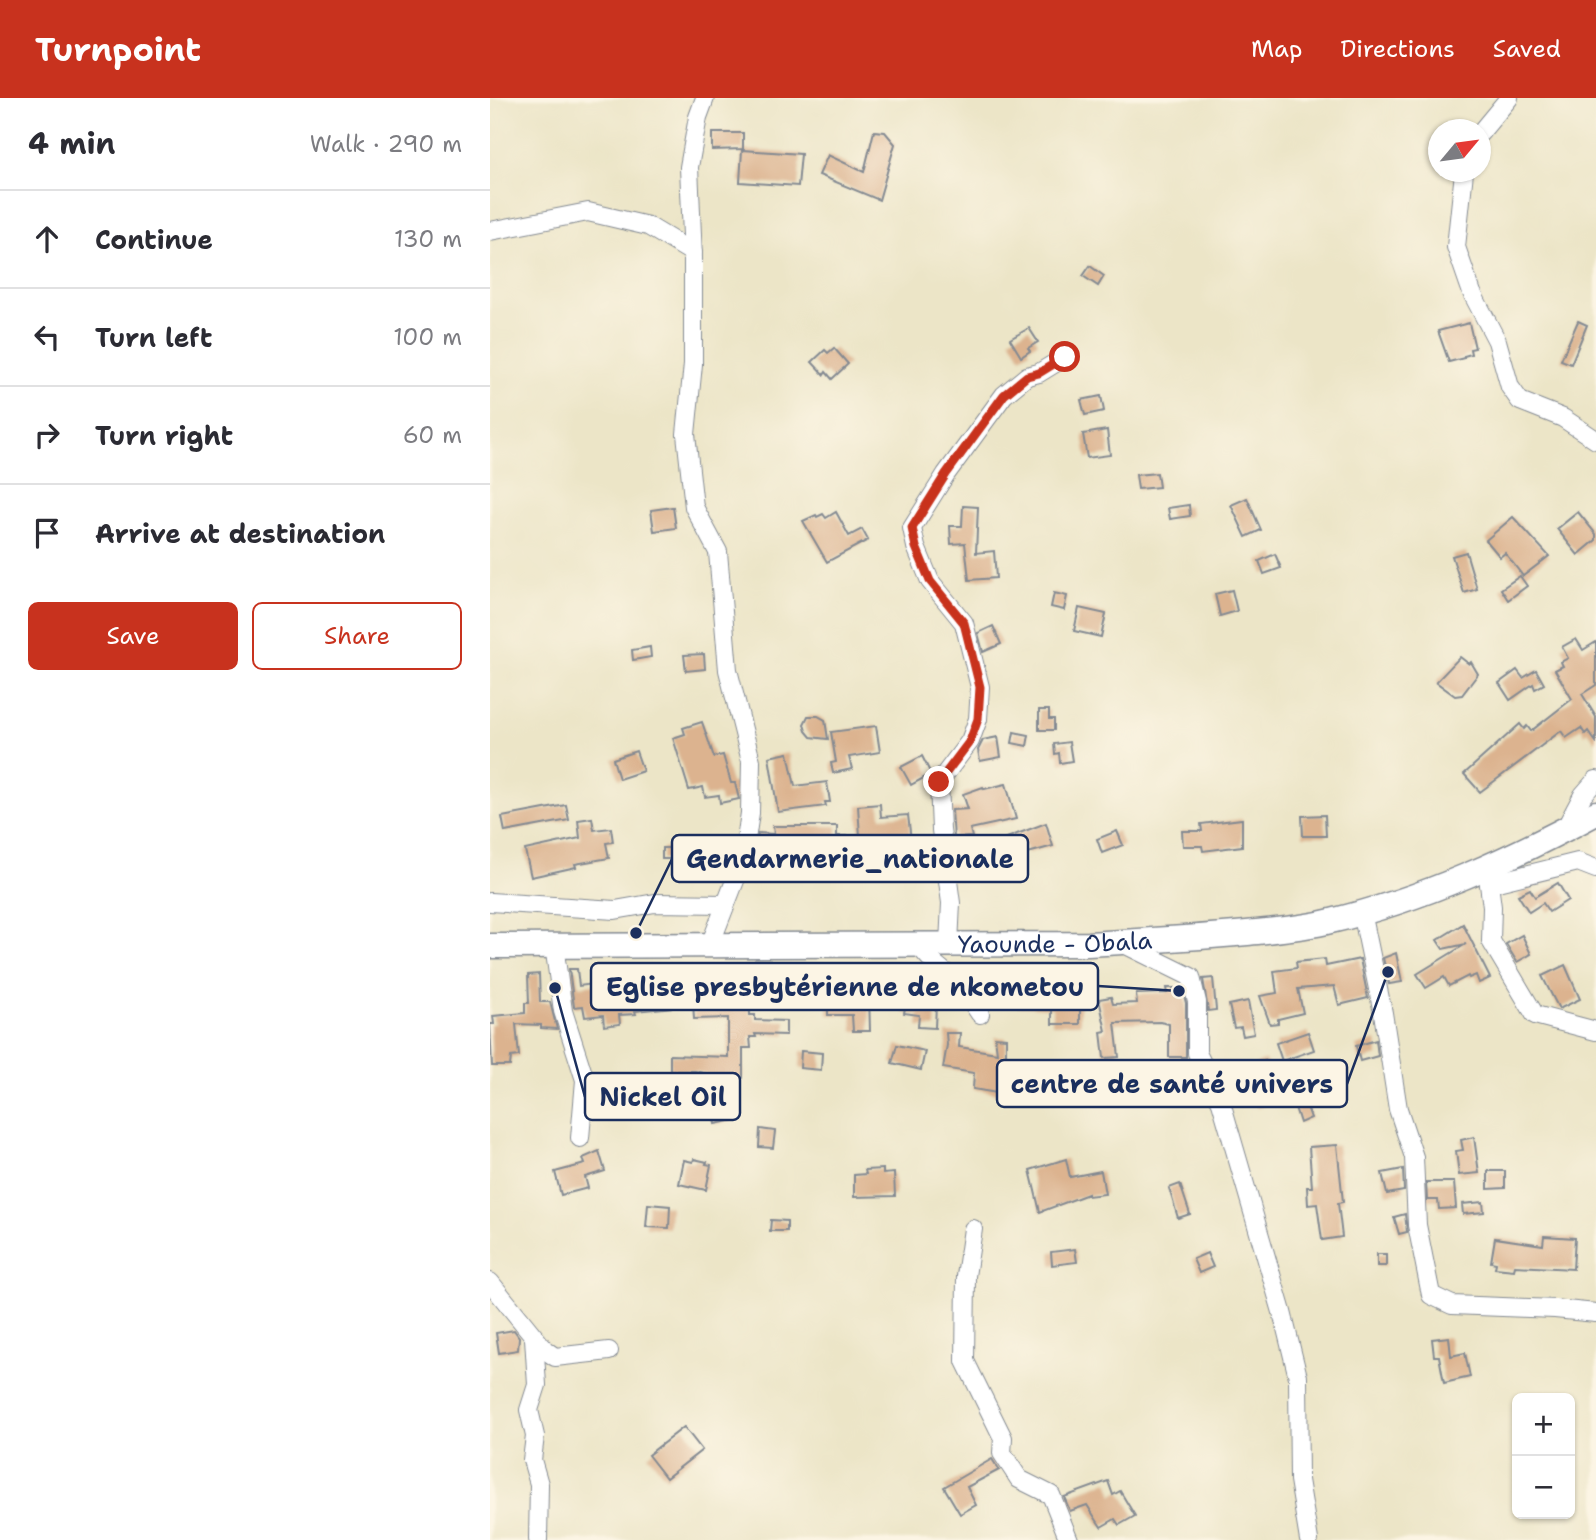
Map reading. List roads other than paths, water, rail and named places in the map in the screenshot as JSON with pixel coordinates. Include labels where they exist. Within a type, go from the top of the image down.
[{"type":"highway","name":"Yaounde - Obala","points":[[490,946],[1121,942],[1188,939],[1285,929],[1331,921],[1490,874],[1596,813]]},
{"type":"street","points":[[705,98],[698,117],[689,167],[693,253],[693,364],[686,434],[694,507],[718,552],[728,670],[751,761],[750,813],[743,860],[710,944]]},
{"type":"street","points":[[1491,120],[1509,98]]},
{"type":"street","points":[[1463,182],[1455,247],[1472,293],[1497,341],[1510,387],[1520,401],[1563,418],[1596,440]]},
{"type":"street","points":[[490,231],[588,212],[648,226],[693,253]]},
{"type":"street","points":[[949,944],[951,904],[941,830],[939,782],[970,741],[978,719],[980,687],[964,623],[930,581],[916,547],[912,528],[946,474],[1004,395],[1027,376],[1039,373],[1065,357]]},
{"type":"street","points":[[1565,829],[1583,795],[1596,780]]},
{"type":"street","points":[[1596,869],[1577,862],[1490,874],[1491,941],[1535,1015],[1596,1031]]},
{"type":"street","points":[[490,902],[615,911],[655,902],[725,904]]},
{"type":"street","points":[[1362,912],[1383,1013],[1398,1109],[1415,1157],[1417,1225],[1431,1295],[1452,1305],[1596,1313]]},
{"type":"street","points":[[1121,942],[1191,977],[1197,1002],[1197,1053],[1221,1102],[1282,1312],[1298,1377],[1299,1480],[1309,1540]]},
{"type":"street","points":[[917,944],[961,986],[980,1014]]},
{"type":"street","points":[[554,945],[563,1011],[585,1080],[580,1138]]},
{"type":"street","points":[[972,1229],[965,1276],[965,1361],[1003,1438],[1002,1453],[1019,1479],[1051,1495],[1069,1540]]},
{"type":"street","points":[[490,1282],[534,1338],[555,1357],[609,1351]]},
{"type":"street","points":[[534,1338],[537,1385],[528,1410],[535,1436],[533,1460],[539,1484],[538,1540]]},
{"type":"place","name":"Gendarmerie_nationale","points":[[636,933]]},
{"type":"place","name":"centre de santé univers","points":[[1388,972]]},
{"type":"place","name":"Nickel Oil","points":[[555,988]]},
{"type":"place","name":"Eglise presbytérienne de nkometou","points":[[1179,991]]}]
